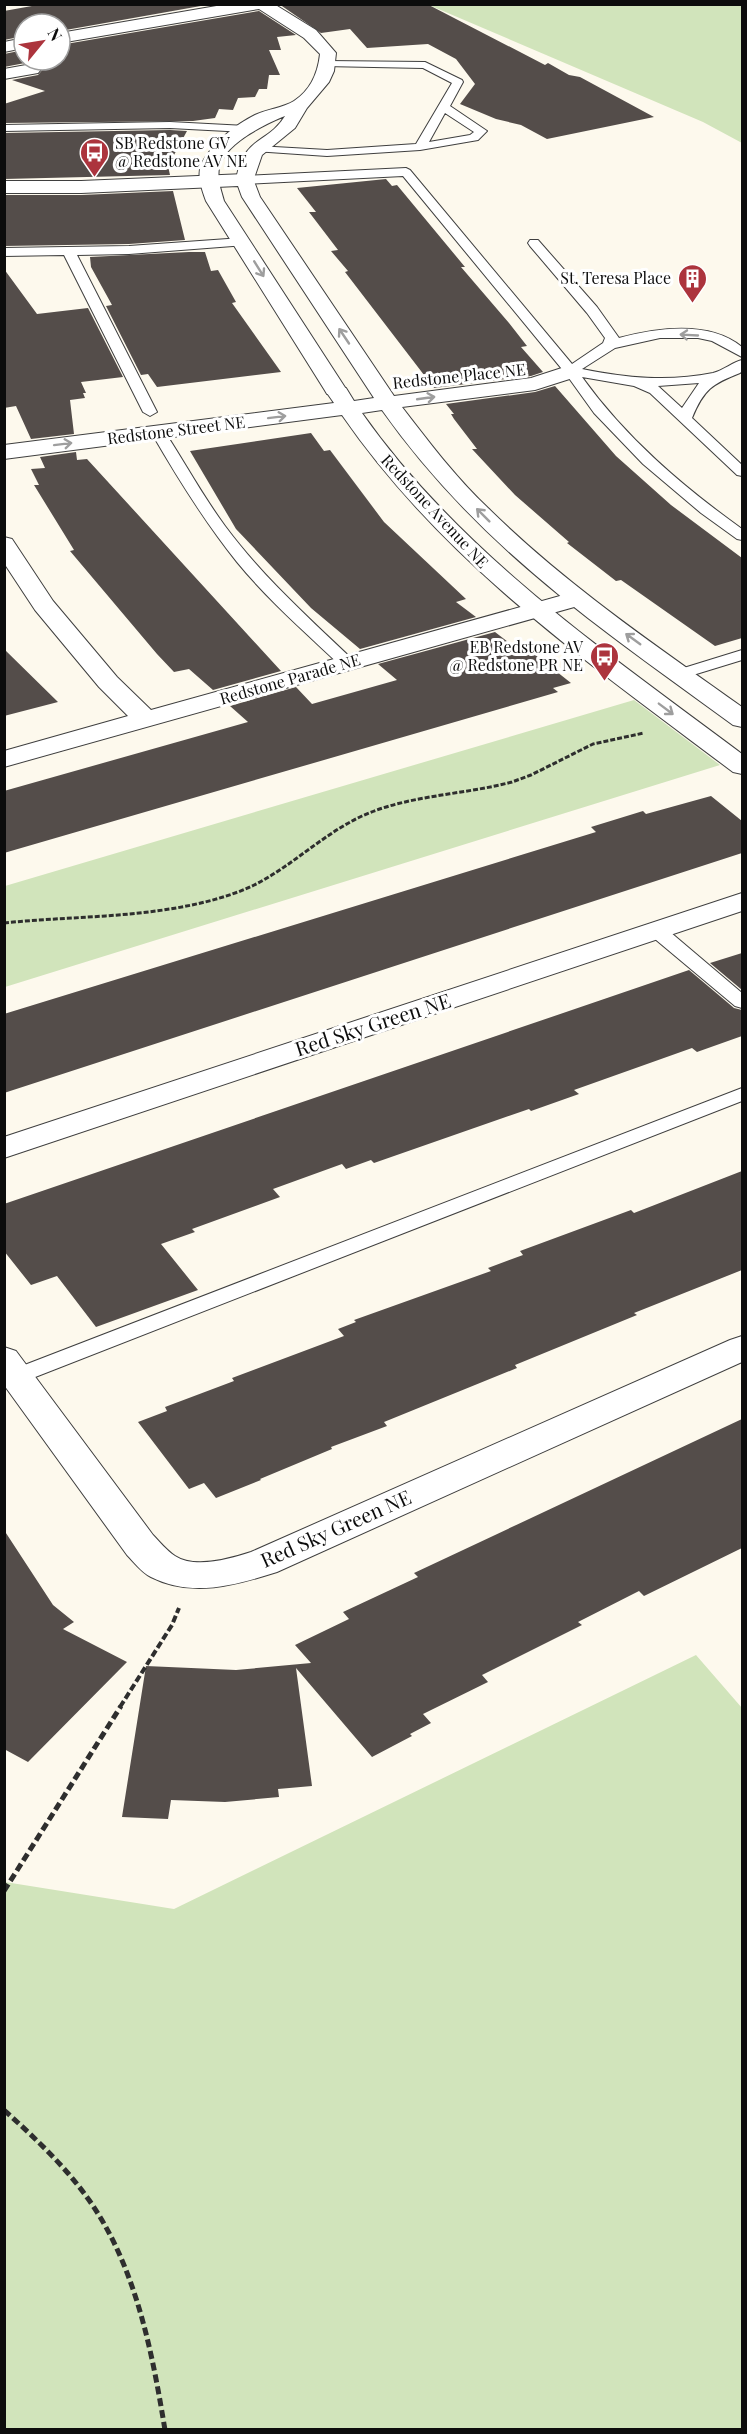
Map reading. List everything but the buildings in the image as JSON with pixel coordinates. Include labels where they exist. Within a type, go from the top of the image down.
[{"type":"street","points":[[4,188],[244,180],[247,164],[257,149],[290,123],[301,104],[317,89],[327,73],[328,53],[310,34],[261,4],[72,36]]},
{"type":"street","points":[[209,182],[210,166],[223,148],[261,119],[301,104]]},
{"type":"street","name":"Redstone Avenue NE","points":[[244,180],[251,197],[382,394],[446,477],[511,542],[576,598],[742,719]]},
{"type":"street","name":"Redstone Avenue NE","points":[[209,182],[215,201],[341,399],[408,486],[474,555],[536,610],[742,766]]},
{"type":"street","name":"Redstone Place NE","points":[[341,399],[382,394],[535,384],[572,371]]},
{"type":"street","name":"Redstone Street NE","points":[[127,415],[154,422],[190,407],[341,399]]},
{"type":"street","name":"Redstone Street NE","points":[[4,452],[154,422],[341,399]]},
{"type":"street","points":[[4,431],[60,424]]},
{"type":"street","points":[[4,544],[44,605],[108,682],[146,719]]},
{"type":"street","name":"Redstone Parade NE","points":[[4,759],[576,598]]},
{"type":"street","name":"Red Sky Green NE","points":[[4,1148],[742,902]]},
{"type":"street","name":"Red Sky Green NE","points":[[11,1368],[140,1545],[163,1566],[193,1575],[228,1574],[264,1562],[742,1348]]},
{"type":"lane","points":[[327,64],[424,65],[458,82],[445,108],[420,147]]},
{"type":"lane","points":[[257,149],[327,153],[420,147],[474,138],[481,130],[445,108]]},
{"type":"lane","points":[[4,128],[179,125],[246,129]]},
{"type":"lane","points":[[244,180],[406,172],[572,371],[599,410],[648,461],[706,510],[742,536]]},
{"type":"lane","points":[[4,252],[69,252],[242,242]]},
{"type":"lane","points":[[534,243],[596,314],[612,338],[608,346]]},
{"type":"lane","points":[[69,252],[154,422],[190,487],[232,546],[286,606],[347,663]]},
{"type":"lane","points":[[596,314],[621,325],[660,334],[715,337],[734,345],[742,353]]},
{"type":"lane","points":[[572,371],[608,346],[660,334]]},
{"type":"lane","points":[[686,417],[692,399],[703,383],[740,368],[742,364]]},
{"type":"lane","points":[[572,371],[636,382],[676,381],[717,376]]},
{"type":"lane","points":[[636,382],[655,390],[742,472]]},
{"type":"lane","points":[[680,674],[742,655]]},
{"type":"lane","points":[[656,930],[742,1002]]},
{"type":"lane","points":[[11,1368],[742,1094]]},
{"type":"path","points":[[4,923],[157,911],[212,900],[240,891],[265,879],[287,867],[337,830],[384,807],[412,799],[513,782],[587,747],[646,732]]},
{"type":"path","points":[[4,1891],[172,1625],[193,1575]]},
{"type":"path","points":[[4,2110],[62,2166],[104,2225],[123,2264],[144,2326],[165,2430]]},
{"type":"green space","points":[[429,5],[742,5],[742,143],[703,122]]},
{"type":"green space","points":[[634,700],[720,765],[5,987],[5,886]]},
{"type":"green space","points":[[696,1655],[742,1708],[742,2429],[5,2429],[5,1882],[174,1909]]},
{"type":"place","name":"SB Redstone GV @ Redstone AV NE","points":[[94,178]]},
{"type":"place","name":"St. Teresa Place","points":[[692,304]]},
{"type":"place","name":"EB Redstone AV @ Redstone PR NE","points":[[604,682]]}]
